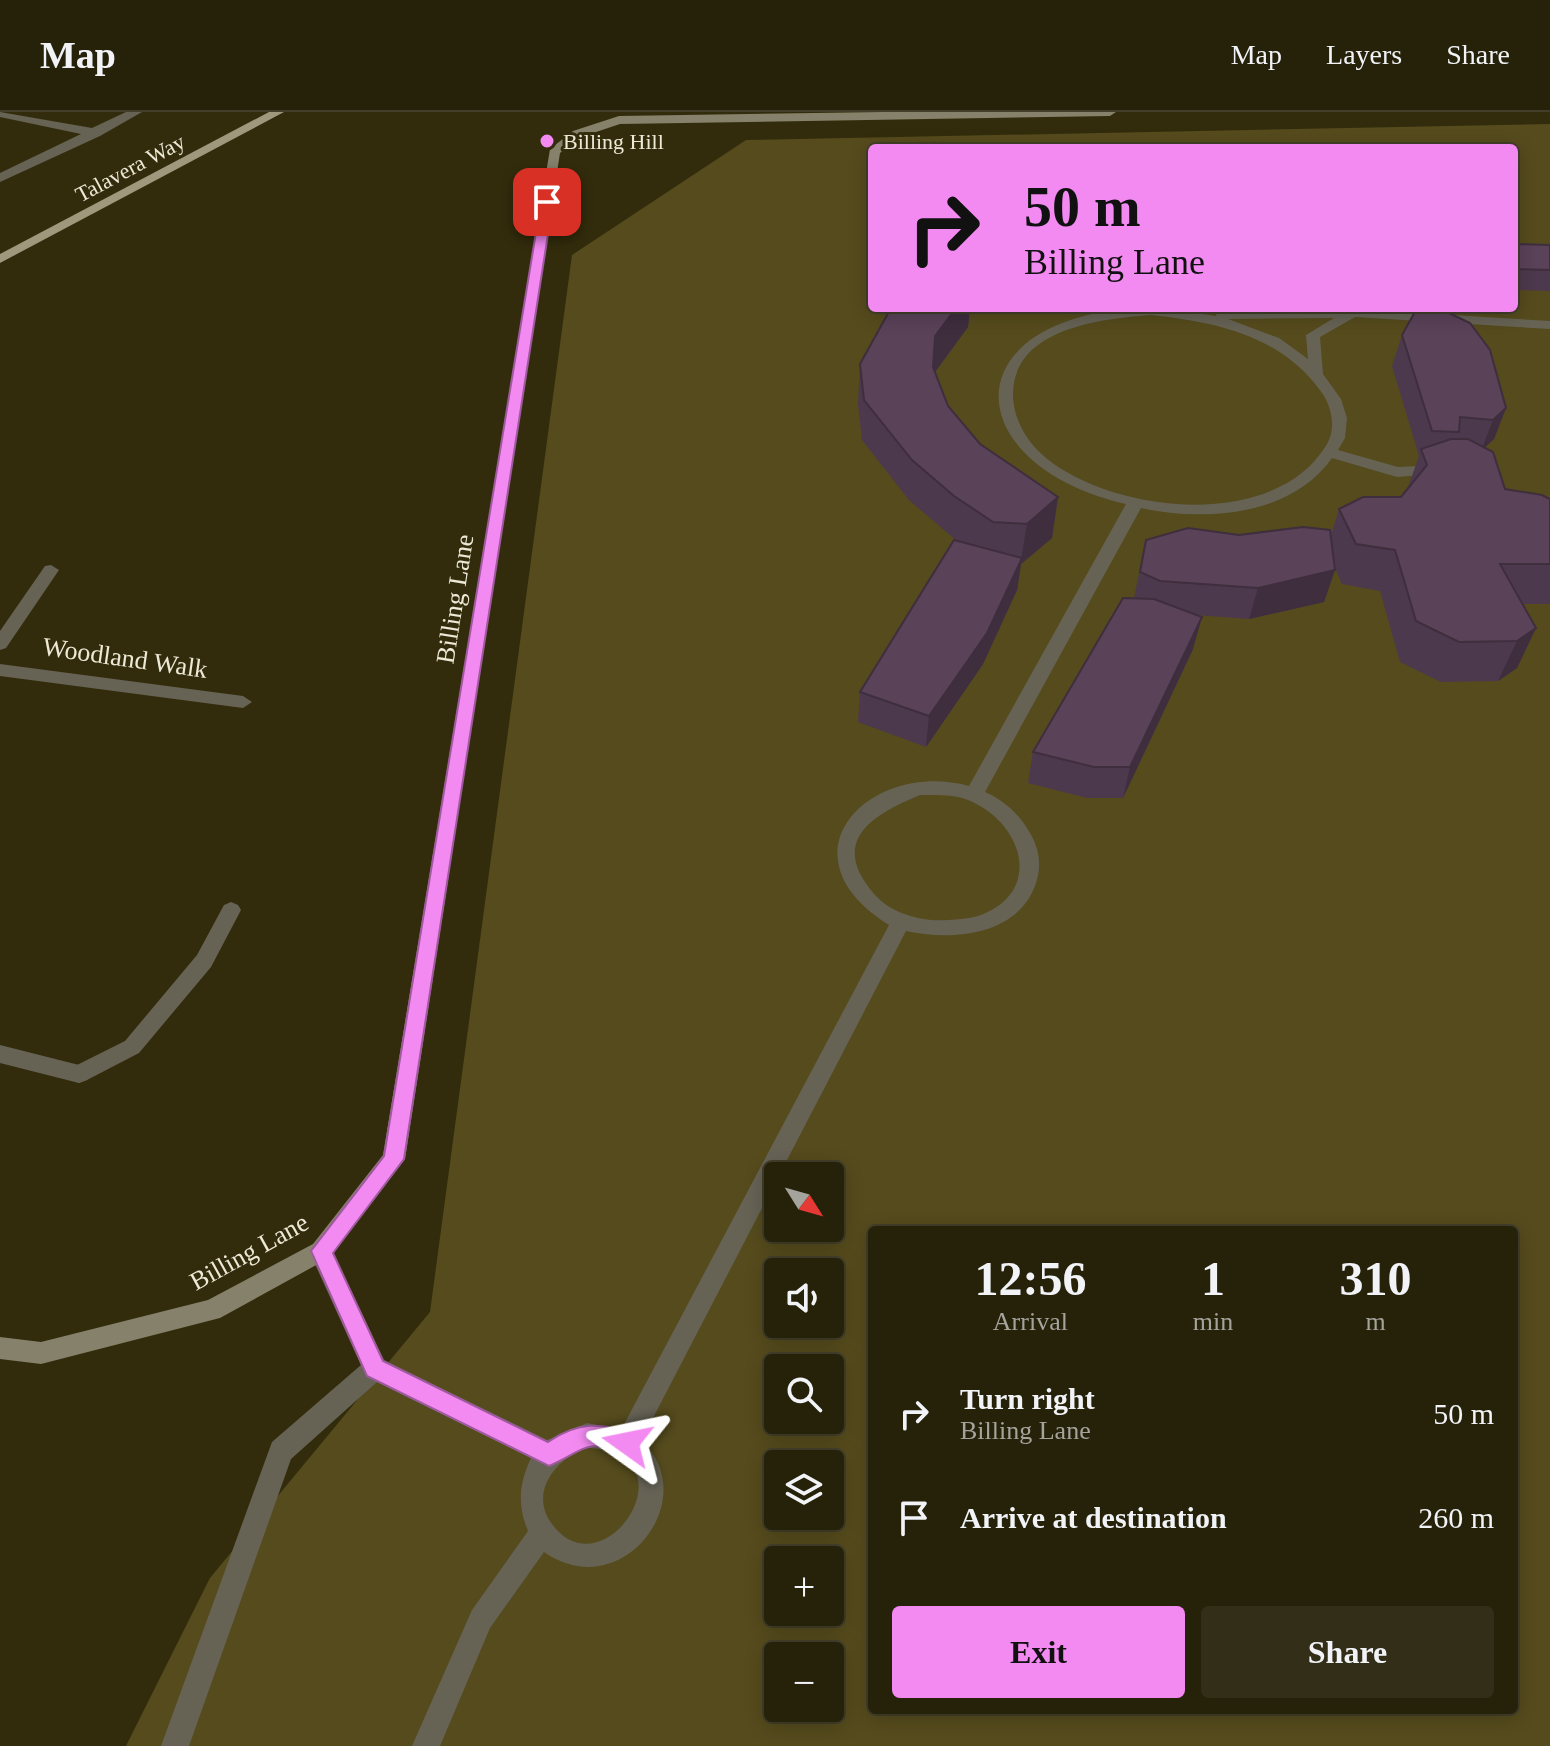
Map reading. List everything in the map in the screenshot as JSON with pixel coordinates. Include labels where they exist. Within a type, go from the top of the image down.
[{"type":"main road","name":"Talavera Way","points":[[0,259],[278,112]]},
{"type":"street","points":[[0,178],[136,112]]},
{"type":"street","name":"Billing Lane","points":[[0,1348],[41,1353],[212,1310],[321,1251],[394,1159],[554,152],[577,134],[619,120],[1110,112]]},
{"type":"street","points":[[0,113],[96,133]]},
{"type":"street","points":[[1139,312],[1115,314],[1061,327],[1028,346],[1008,372],[1003,402],[1014,433],[1042,462],[1083,487],[1135,503],[1192,510],[1247,505],[1293,489],[1325,465],[1340,435],[1337,403],[1317,372],[1286,347],[1246,328],[1200,316]]},
{"type":"street","points":[[1161,312],[1200,316],[1354,313],[1550,325]]},
{"type":"street","points":[[1317,372],[1313,335],[1354,313]]},
{"type":"street","points":[[1331,453],[1397,472],[1447,470],[1458,474]]},
{"type":"street","points":[[974,795],[1135,503]]},
{"type":"street","name":"Woodland Walk","points":[[0,644],[51,570]]},
{"type":"street","name":"Woodland Walk","points":[[0,670],[243,702]]},
{"type":"street","points":[[947,788],[974,795],[998,807],[1017,824],[1028,845],[1031,867],[1025,888],[1010,907],[987,921],[960,928],[930,929],[901,922],[875,908],[857,890],[846,868],[845,846],[853,825],[869,807],[905,791],[947,788]]},
{"type":"street","points":[[0,1054],[79,1074],[132,1047],[204,961],[231,910]]},
{"type":"street","points":[[627,1443],[901,922]]},
{"type":"street","points":[[321,1251],[375,1368],[549,1454]]},
{"type":"street","points":[[175,1746],[281,1451],[375,1368]]},
{"type":"street","points":[[587,1435],[608,1436],[627,1443],[642,1457],[651,1475],[653,1496],[648,1515],[636,1534],[619,1548],[597,1555],[576,1555],[557,1547],[542,1533],[533,1515],[531,1494],[537,1473],[549,1454],[567,1442],[587,1435]]},
{"type":"street","points":[[426,1746],[481,1619],[542,1533]]},
{"type":"shaded area","points":[[1550,124],[1550,1746],[126,1746],[210,1578],[430,1312],[572,255],[746,140]]},
{"type":"building","points":[[1518,244],[1550,245],[1550,270],[1518,269]]},
{"type":"building","points":[[889,312],[953,312],[935,336],[933,367],[948,406],[980,444],[1058,497],[1027,524],[993,522],[954,496],[912,460],[864,400],[860,364]]},
{"type":"building","points":[[1415,312],[1447,312],[1470,323],[1490,350],[1506,408],[1493,420],[1460,417],[1459,432],[1432,431],[1402,335]]},
{"type":"building","points":[[1451,439],[1468,439],[1493,452],[1505,489],[1550,499],[1550,564],[1500,564],[1536,628],[1517,641],[1459,642],[1416,621],[1395,550],[1356,544],[1339,509],[1363,497],[1401,497],[1427,465],[1421,449]]},
{"type":"building","points":[[1303,527],[1330,530],[1335,570],[1258,588],[1160,581],[1140,572],[1146,540],[1188,528],[1239,535]]},
{"type":"building","points":[[954,540],[1022,558],[987,633],[929,716],[860,692]]},
{"type":"building","points":[[1123,598],[1154,599],[1202,617],[1130,767],[1094,767],[1033,752]]},
{"type":"place","name":"Billing Hill","points":[[547,141]]},
{"type":"route","points":[[547,202],[394,1159],[321,1251],[375,1368],[549,1454],[567,1442],[587,1435],[608,1436],[627,1443]]}]
